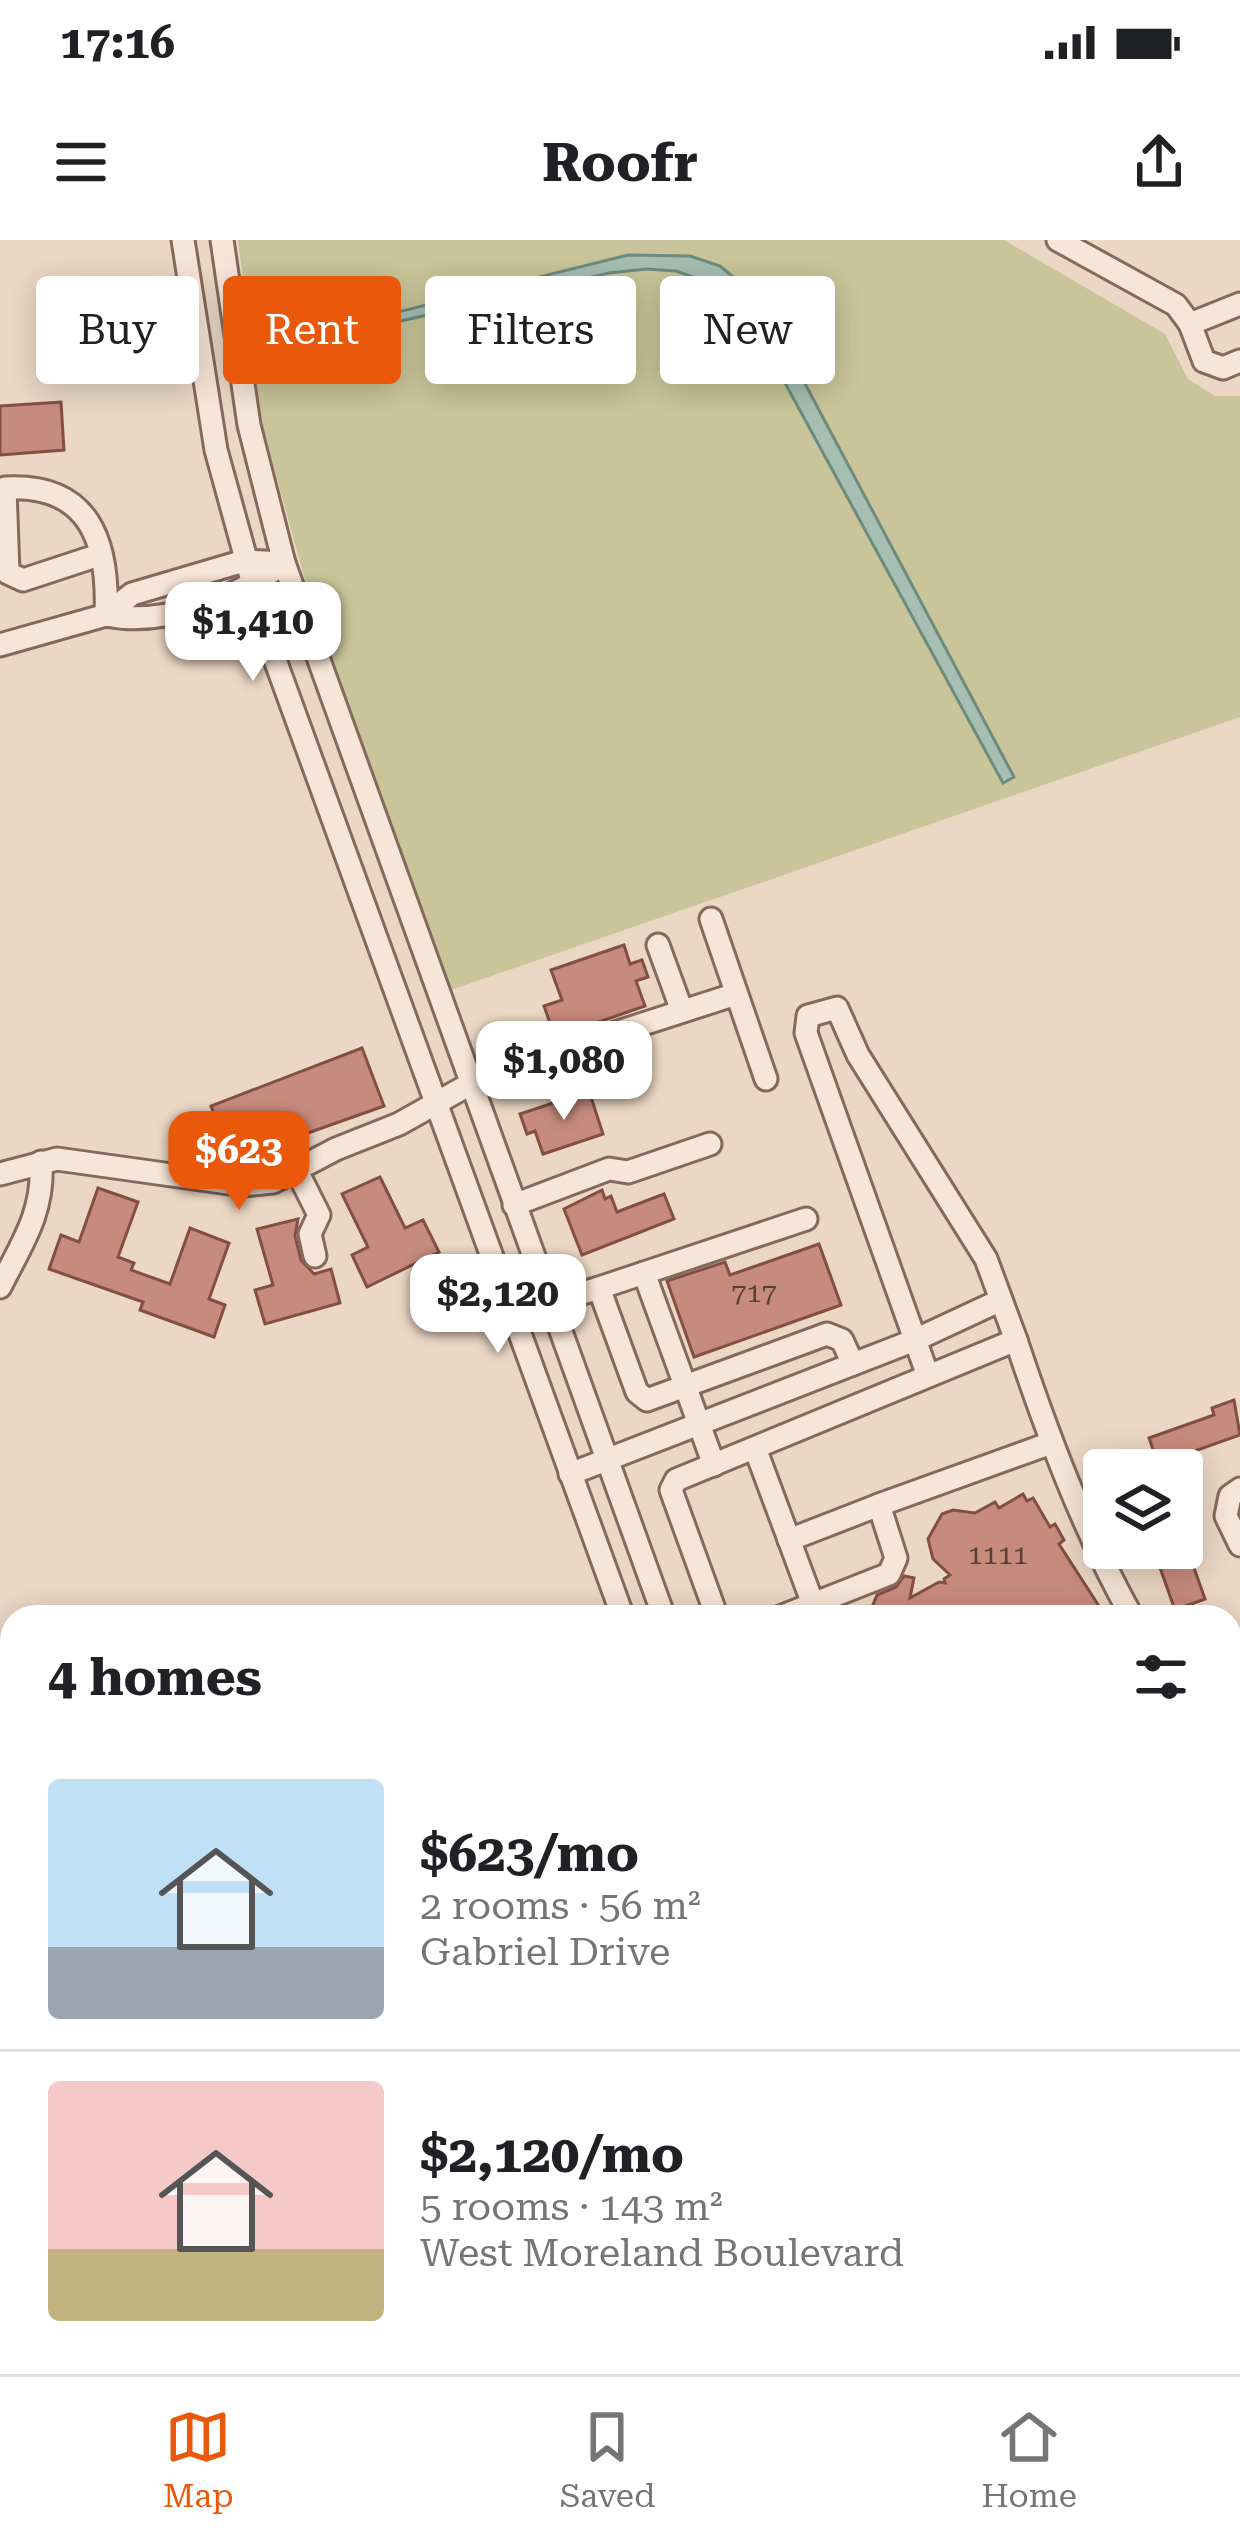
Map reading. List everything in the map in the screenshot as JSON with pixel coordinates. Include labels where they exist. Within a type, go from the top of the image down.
[{"type":"street","points":[[183,240],[213,431],[252,588],[313,768],[619,1605]]},
{"type":"street","points":[[222,240],[249,425],[284,563],[660,1605]]},
{"type":"street","points":[[1058,240],[1176,305],[1190,324],[1204,361],[1223,368],[1240,362]]},
{"type":"street","points":[[1190,324],[1240,304]]},
{"type":"street","points":[[213,431],[249,425]]},
{"type":"street","points":[[99,556],[23,580],[8,573],[5,488],[34,486],[65,495],[88,515],[107,582],[106,615]]},
{"type":"street","points":[[0,645],[106,615],[132,594],[244,561],[284,563]]},
{"type":"street","points":[[106,615],[138,622],[252,588],[284,563]]},
{"type":"street","points":[[313,768],[350,755]]},
{"type":"street","points":[[711,920],[766,1079]]},
{"type":"street","points":[[658,945],[682,1011]]},
{"type":"street","points":[[0,1174],[41,1162],[87,1161],[243,1185],[273,1182],[399,1124],[435,1100],[471,1087],[488,1073],[736,994]]},
{"type":"street","points":[[928,1376],[806,1033],[808,1016],[837,1008],[858,1055],[986,1258],[1051,1443],[1103,1566],[1125,1605]]},
{"type":"street","points":[[514,1205],[609,1168],[628,1172],[710,1144]]},
{"type":"street","points":[[0,1287],[38,1212],[43,1194],[41,1162]]},
{"type":"street","points":[[296,1169],[319,1215],[310,1234],[315,1256]]},
{"type":"street","points":[[509,1304],[599,1288],[806,1219]]},
{"type":"street","points":[[644,1274],[714,1465]]},
{"type":"street","points":[[599,1288],[637,1392],[647,1400],[827,1334],[842,1340],[853,1364]]},
{"type":"street","points":[[570,1474],[915,1340],[1001,1300]]},
{"type":"street","points":[[713,1605],[671,1490],[676,1480],[1016,1340]]},
{"type":"street","points":[[789,1540],[1051,1443]]},
{"type":"street","points":[[755,1448],[813,1604],[889,1574],[896,1558],[879,1505]]},
{"type":"street","points":[[1240,1489],[1230,1496],[1226,1516],[1240,1545]]},
{"type":"shaded area","points":[[238,240],[1004,240],[1165,334],[1188,379],[1215,396],[1240,396],[1240,717],[451,990],[316,620],[262,424],[257,384],[401,384],[401,276],[243,276]]},
{"type":"shaded area","points":[[628,255],[690,256],[720,266],[732,276],[646,269],[543,276]]},
{"type":"shaded area","points":[[425,305],[425,315],[401,321],[401,311]]},
{"type":"shaded area","points":[[786,384],[805,384],[1014,777],[1003,783]]},
{"type":"building","points":[[61,402],[64,450],[0,455],[0,406]]},
{"type":"building","points":[[624,945],[630,964],[642,960],[648,977],[636,981],[645,1006],[555,1037],[544,1006],[562,1000],[551,970]]},
{"type":"building","points":[[362,1048],[384,1106],[232,1160],[211,1106]]},
{"type":"building","points":[[589,1091],[603,1134],[543,1154],[535,1131],[527,1134],[520,1114]]},
{"type":"building","points":[[380,1177],[405,1228],[423,1220],[439,1252],[367,1287],[352,1255],[368,1247],[342,1194]]},
{"type":"building","points":[[98,1188],[138,1202],[118,1257],[134,1263],[131,1270],[170,1284],[190,1228],[229,1243],[209,1299],[225,1305],[214,1337],[140,1310],[143,1302],[49,1269],[61,1235],[79,1242]]},
{"type":"building","points":[[602,1190],[605,1199],[611,1196],[617,1212],[664,1194],[674,1219],[582,1255],[564,1209]]},
{"type":"building","points":[[298,1219],[295,1236],[301,1260],[314,1274],[331,1269],[340,1303],[265,1324],[255,1290],[273,1285],[257,1229]]},
{"type":"building","points":[[819,1244],[841,1305],[694,1357],[667,1281],[725,1262],[730,1275]]},
{"type":"building","points":[[1234,1400],[1240,1435],[1200,1449],[1153,1449],[1149,1438],[1214,1415],[1212,1408]]},
{"type":"building","points":[[1023,1494],[1027,1501],[1033,1498],[1050,1527],[1055,1524],[1064,1540],[1059,1544],[1098,1605],[873,1605],[877,1595],[896,1587],[904,1576],[914,1578],[910,1598],[945,1583],[950,1575],[933,1559],[928,1539],[942,1514],[953,1510],[975,1513],[995,1502],[999,1508]]},
{"type":"building","points":[[1160,1569],[1194,1569],[1205,1599],[1173,1605]]}]
